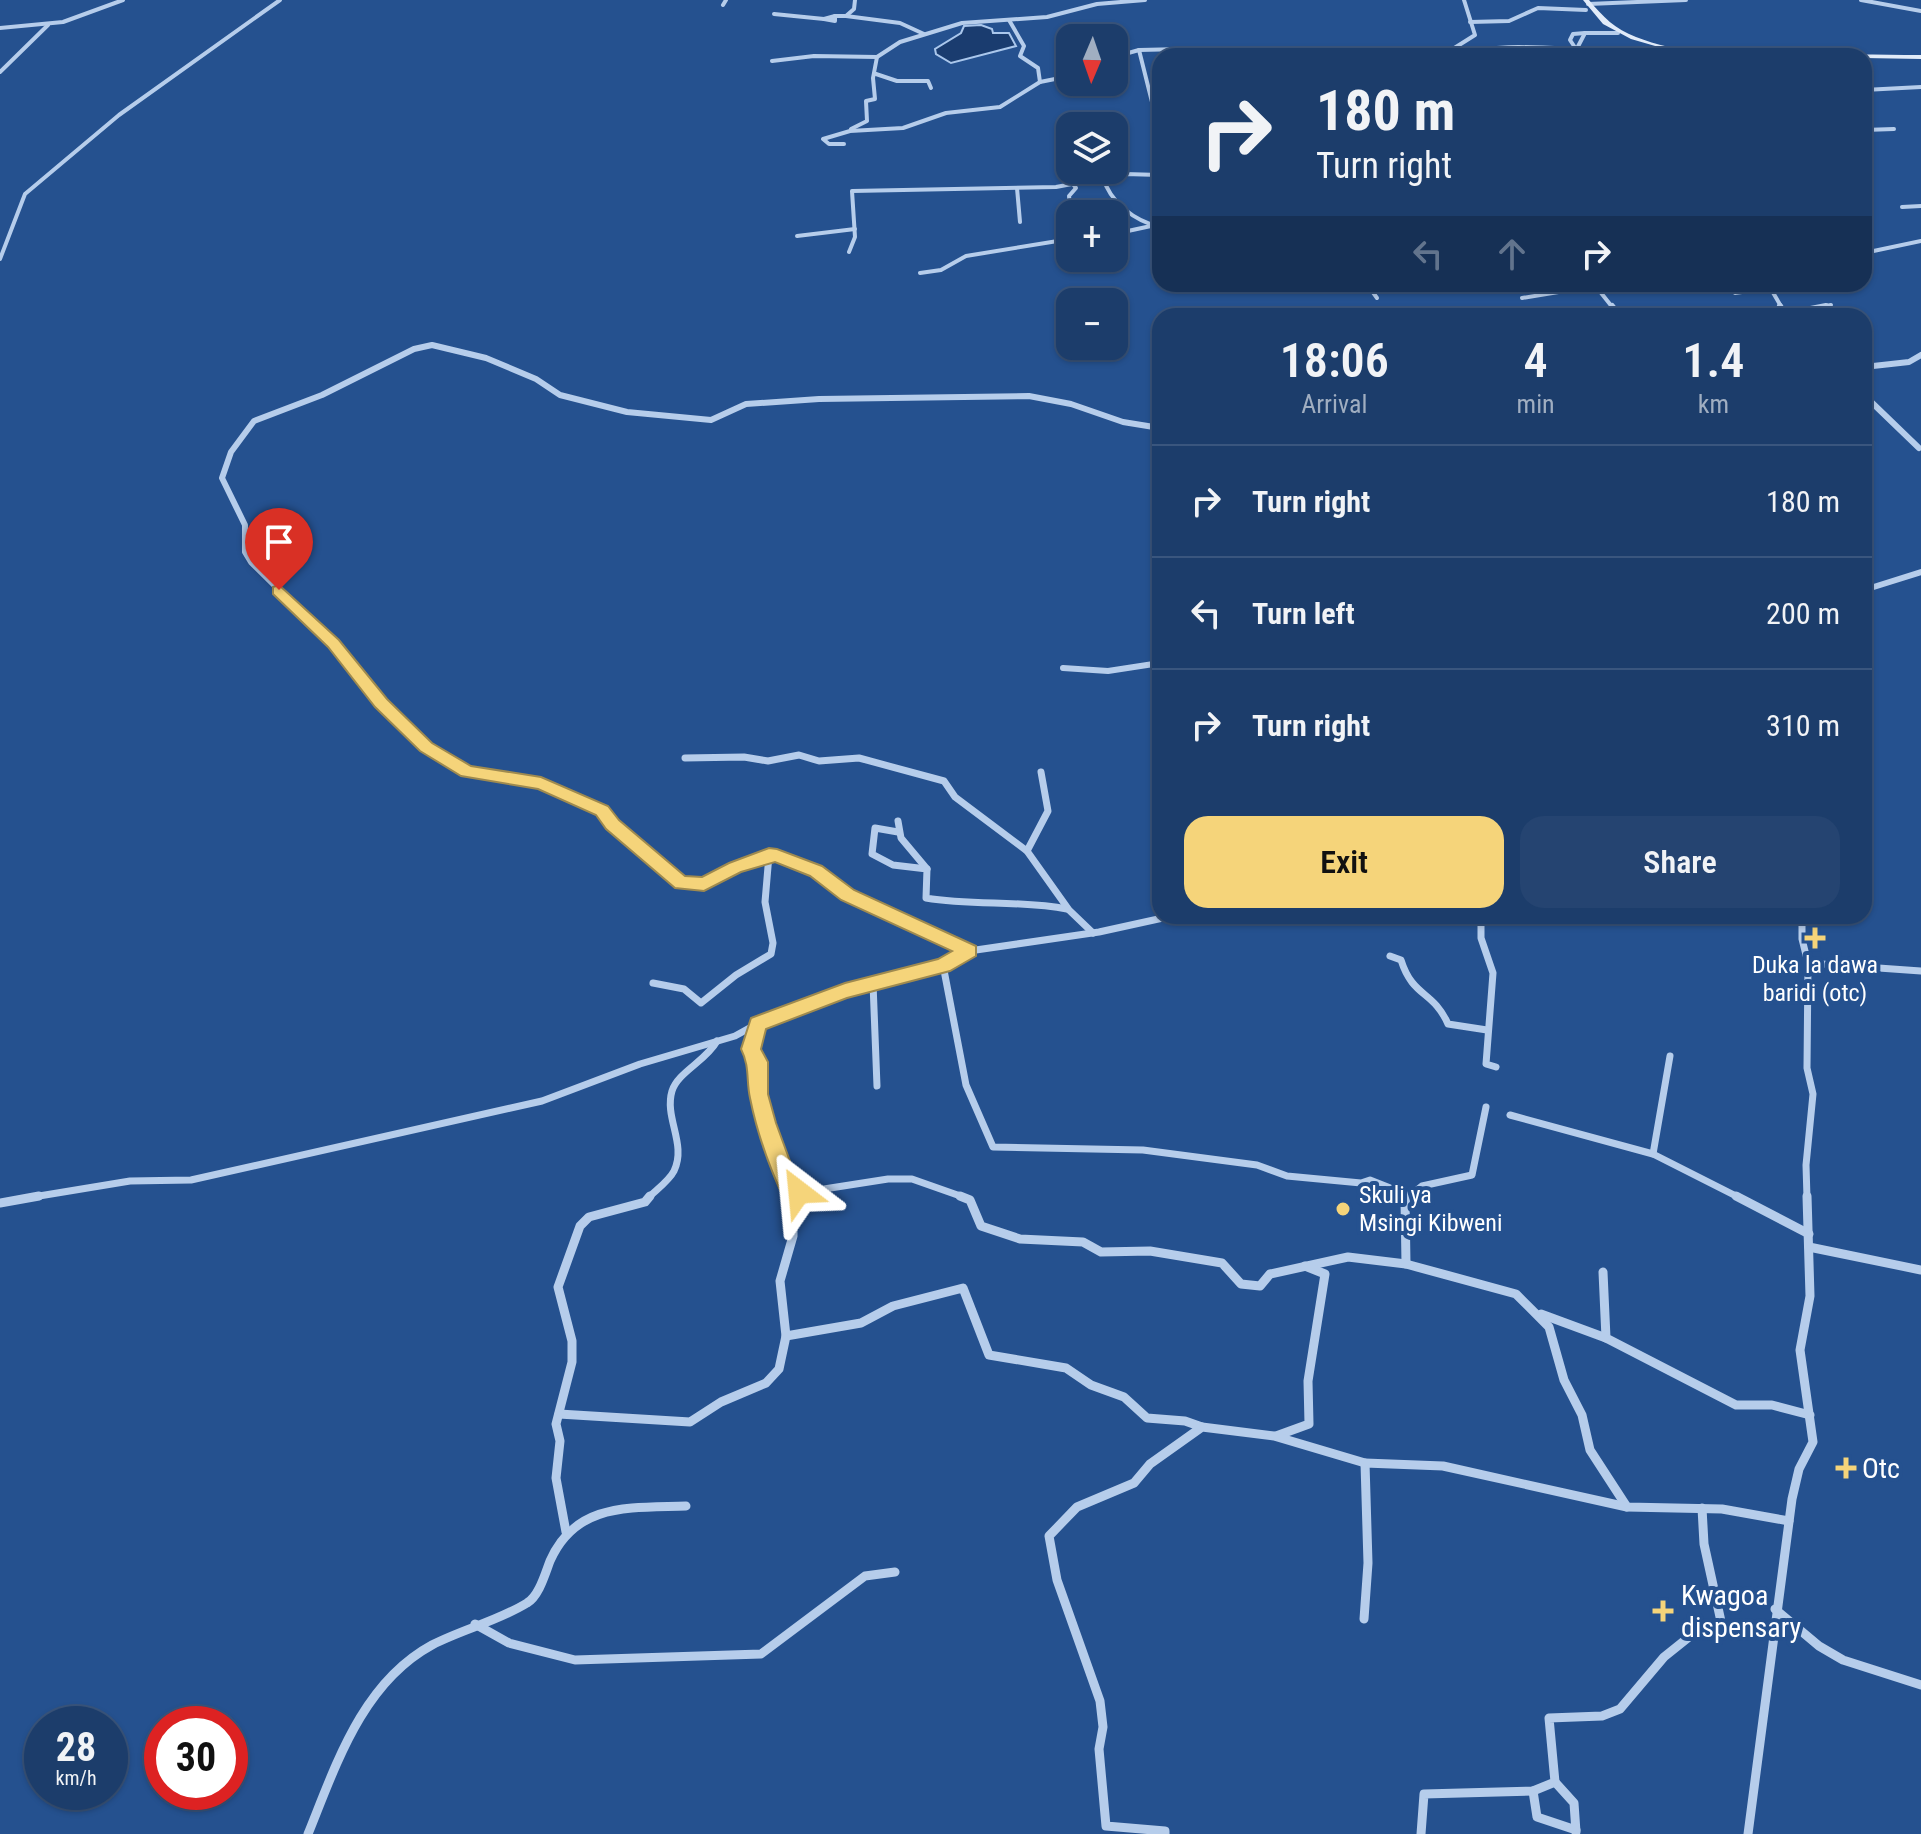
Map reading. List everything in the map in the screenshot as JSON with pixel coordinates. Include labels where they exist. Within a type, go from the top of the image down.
[{"type":"main road","points":[[1586,4],[1616,33],[1651,48]]},
{"type":"main road","points":[[1616,33],[1667,48]]},
{"type":"main road","points":[[1872,57],[1921,58]]},
{"type":"street","points":[[0,28],[68,21],[123,0]]},
{"type":"street","points":[[0,259],[13,236],[18,207],[25,194],[119,115],[280,0]]},
{"type":"street","points":[[846,16],[854,9],[855,0]]},
{"type":"street","points":[[772,61],[814,56],[877,57],[900,42],[962,23],[1047,17],[1097,4],[1145,0]]},
{"type":"street","points":[[1459,48],[1475,35],[1464,0]]},
{"type":"street","points":[[1470,22],[1509,21],[1538,8],[1686,0]]},
{"type":"street","points":[[1861,0],[1921,11]]},
{"type":"street","points":[[774,14],[835,21],[838,18],[835,16],[846,16],[870,23],[882,21],[915,26],[924,34]]},
{"type":"street","points":[[1009,20],[1024,46],[1020,56],[1038,68],[1040,82]]},
{"type":"street","points":[[1503,30],[1509,21]]},
{"type":"street","points":[[0,72],[48,25]]},
{"type":"street","points":[[1577,48],[1585,33]]},
{"type":"street","points":[[1573,48],[1570,40],[1573,34],[1616,33]]},
{"type":"street","points":[[1484,48],[1506,48]]},
{"type":"street","points":[[1139,50],[1152,102]]},
{"type":"street","points":[[1128,53],[1152,50]]},
{"type":"street","points":[[850,131],[867,121],[866,101],[875,99],[877,57]]},
{"type":"street","points":[[876,74],[894,77],[897,81],[928,81],[931,88]]},
{"type":"street","points":[[844,144],[829,144],[823,139],[850,131],[903,128],[946,113],[1000,107],[1018,99],[1040,82],[1056,79]]},
{"type":"street","points":[[1872,90],[1921,87]]},
{"type":"street","points":[[1872,130],[1894,129]]},
{"type":"street","points":[[1128,176],[1152,175]]},
{"type":"street","points":[[849,252],[854,246],[857,219],[850,208],[852,191],[1073,184],[1076,188],[1069,200]]},
{"type":"street","points":[[1104,184],[1117,202],[1151,226]]},
{"type":"street","points":[[1017,188],[1020,222]]},
{"type":"street","points":[[1902,207],[1921,206]]},
{"type":"street","points":[[1128,231],[1151,226]]},
{"type":"street","points":[[797,236],[855,229]]},
{"type":"street","points":[[920,273],[941,270],[966,256],[1056,241]]},
{"type":"street","points":[[1872,251],[1921,241]]},
{"type":"street","points":[[1373,292],[1377,298]]},
{"type":"street","points":[[1522,298],[1557,292]]},
{"type":"street","points":[[1600,292],[1613,308]]},
{"type":"street","points":[[1735,293],[1740,292]]},
{"type":"street","points":[[1816,308],[1831,305]]},
{"type":"street","points":[[969,951],[847,895],[816,871],[769,855],[704,884],[681,883],[613,825],[602,811],[541,783],[467,772],[426,747],[381,703],[333,643],[245,552],[245,525],[222,478],[231,452],[254,421],[322,395],[414,349],[432,345],[448,346],[486,358],[536,379],[560,395],[627,412],[694,420],[711,420],[746,404],[1001,396],[1052,399],[1123,422],[1152,427]]},
{"type":"street","points":[[1872,366],[1909,362],[1921,355]]},
{"type":"street","points":[[1872,403],[1919,448]]},
{"type":"street","points":[[1872,587],[1921,572]]},
{"type":"street","points":[[1063,668],[1108,671],[1152,664]]},
{"type":"street","points":[[685,758],[744,757],[768,761],[799,755],[819,761],[859,758],[909,768],[944,781],[955,797],[1027,851],[1043,868],[1069,910],[1093,933]]},
{"type":"street","points":[[1027,851],[1048,811],[1041,772]]},
{"type":"street","points":[[898,821],[898,832],[927,869],[926,898],[963,904],[1031,902],[1069,910]]},
{"type":"street","points":[[898,832],[875,828],[872,833],[872,854],[893,865],[927,869]]},
{"type":"street","points":[[653,983],[684,989],[701,1003],[774,951],[764,907],[771,873],[769,855]]},
{"type":"street","points":[[0,1203],[130,1181],[191,1180],[542,1101],[873,983],[943,965],[969,951],[1027,940],[1093,933],[1152,920]]},
{"type":"street","points":[[1481,924],[1481,938],[1493,973],[1486,1064],[1496,1067]]},
{"type":"street","points":[[1748,1834],[1775,1609],[1789,1521],[1801,1460],[1813,1442],[1800,1350],[1810,1296],[1806,1165],[1813,1094],[1807,1068],[1808,963],[1802,924]]},
{"type":"street","points":[[1390,956],[1401,960],[1408,983],[1440,1006],[1448,1024],[1487,1030]]},
{"type":"street","points":[[1808,963],[1921,971]]},
{"type":"street","points":[[943,965],[955,1038],[972,1107],[986,1125],[993,1147],[1143,1150],[1257,1165],[1287,1176],[1361,1183],[1370,1180],[1408,1195]]},
{"type":"street","points":[[873,983],[877,1086]]},
{"type":"street","points":[[559,1414],[690,1422],[721,1402],[773,1377],[779,1369],[786,1336],[780,1281],[793,1236],[792,1194],[759,1094],[758,1062],[751,1049],[758,1024]]},
{"type":"street","points":[[308,1834],[352,1727],[406,1665],[430,1646],[530,1602],[540,1589],[566,1532],[556,1478],[559,1414],[572,1362],[572,1341],[558,1287],[580,1226],[589,1217],[645,1202],[674,1171],[679,1143],[670,1113],[672,1091],[679,1079],[709,1056],[717,1041]]},
{"type":"street","points":[[1653,1154],[1670,1056]]},
{"type":"street","points":[[1406,1264],[1405,1200],[1422,1186],[1472,1175],[1486,1107]]},
{"type":"street","points":[[1510,1115],[1653,1154],[1809,1234]]},
{"type":"street","points":[[792,1194],[888,1179],[912,1179],[970,1200],[981,1226],[1020,1239],[1077,1241],[1101,1252],[1150,1251],[1222,1263],[1241,1284],[1260,1286],[1270,1274],[1348,1257],[1406,1264],[1516,1294],[1536,1312],[1556,1343],[1564,1380],[1582,1415],[1590,1450],[1627,1507]]},
{"type":"street","points":[[1809,1247],[1921,1270]]},
{"type":"street","points":[[1274,1436],[1309,1424],[1308,1381],[1325,1274],[1303,1265]]},
{"type":"street","points":[[1603,1272],[1606,1338]]},
{"type":"street","points":[[786,1336],[861,1323],[893,1306],[963,1288],[971,1298],[980,1339],[989,1355],[1066,1368],[1091,1385],[1124,1397],[1147,1418],[1274,1436],[1365,1463],[1443,1466],[1627,1507],[1702,1508],[1789,1521]]},
{"type":"street","points":[[1536,1312],[1606,1338],[1736,1405],[1772,1405],[1810,1415]]},
{"type":"street","points":[[1165,1834],[1165,1831],[1106,1826],[1099,1749],[1103,1727],[1100,1701],[1057,1580],[1049,1536],[1077,1507],[1134,1483],[1150,1464],[1202,1427]]},
{"type":"street","points":[[1364,1619],[1368,1563],[1365,1463]]},
{"type":"street","points":[[566,1532],[593,1517],[624,1508],[686,1506]]},
{"type":"street","points":[[1533,1791],[1537,1817],[1576,1832],[1574,1803],[1555,1782],[1549,1718],[1602,1716],[1620,1709],[1664,1657],[1694,1633],[1722,1626],[1704,1544],[1702,1508]]},
{"type":"street","points":[[475,1624],[509,1643],[575,1660],[761,1654],[865,1576],[895,1572]]},
{"type":"street","points":[[1775,1609],[1820,1646],[1840,1657],[1880,1675],[1921,1685]]},
{"type":"street","points":[[1421,1834],[1424,1794],[1533,1791],[1555,1782]]},
{"type":"water","points":[[981,25],[992,29],[993,33],[1009,33],[1016,46],[951,63],[936,54],[935,49],[961,33],[964,26]]},
{"type":"place","name":"Duka la dawa baridi (otc)","points":[[1815,938]]},
{"type":"place","name":"Skuli ya Msingi Kibweni","points":[[1343,1209]]},
{"type":"place","name":"Otc","points":[[1846,1468]]},
{"type":"place","name":"Kwagoa dispensary","points":[[1663,1611]]},
{"type":"route","points":[[279,590],[333,643],[381,703],[426,747],[467,772],[541,783],[602,811],[643,853],[681,883],[704,884],[735,867],[777,855],[816,871],[847,895],[969,951],[943,965],[845,991],[758,1024],[751,1049],[758,1062],[757,1080],[766,1123],[792,1194],[799,1192]]}]
